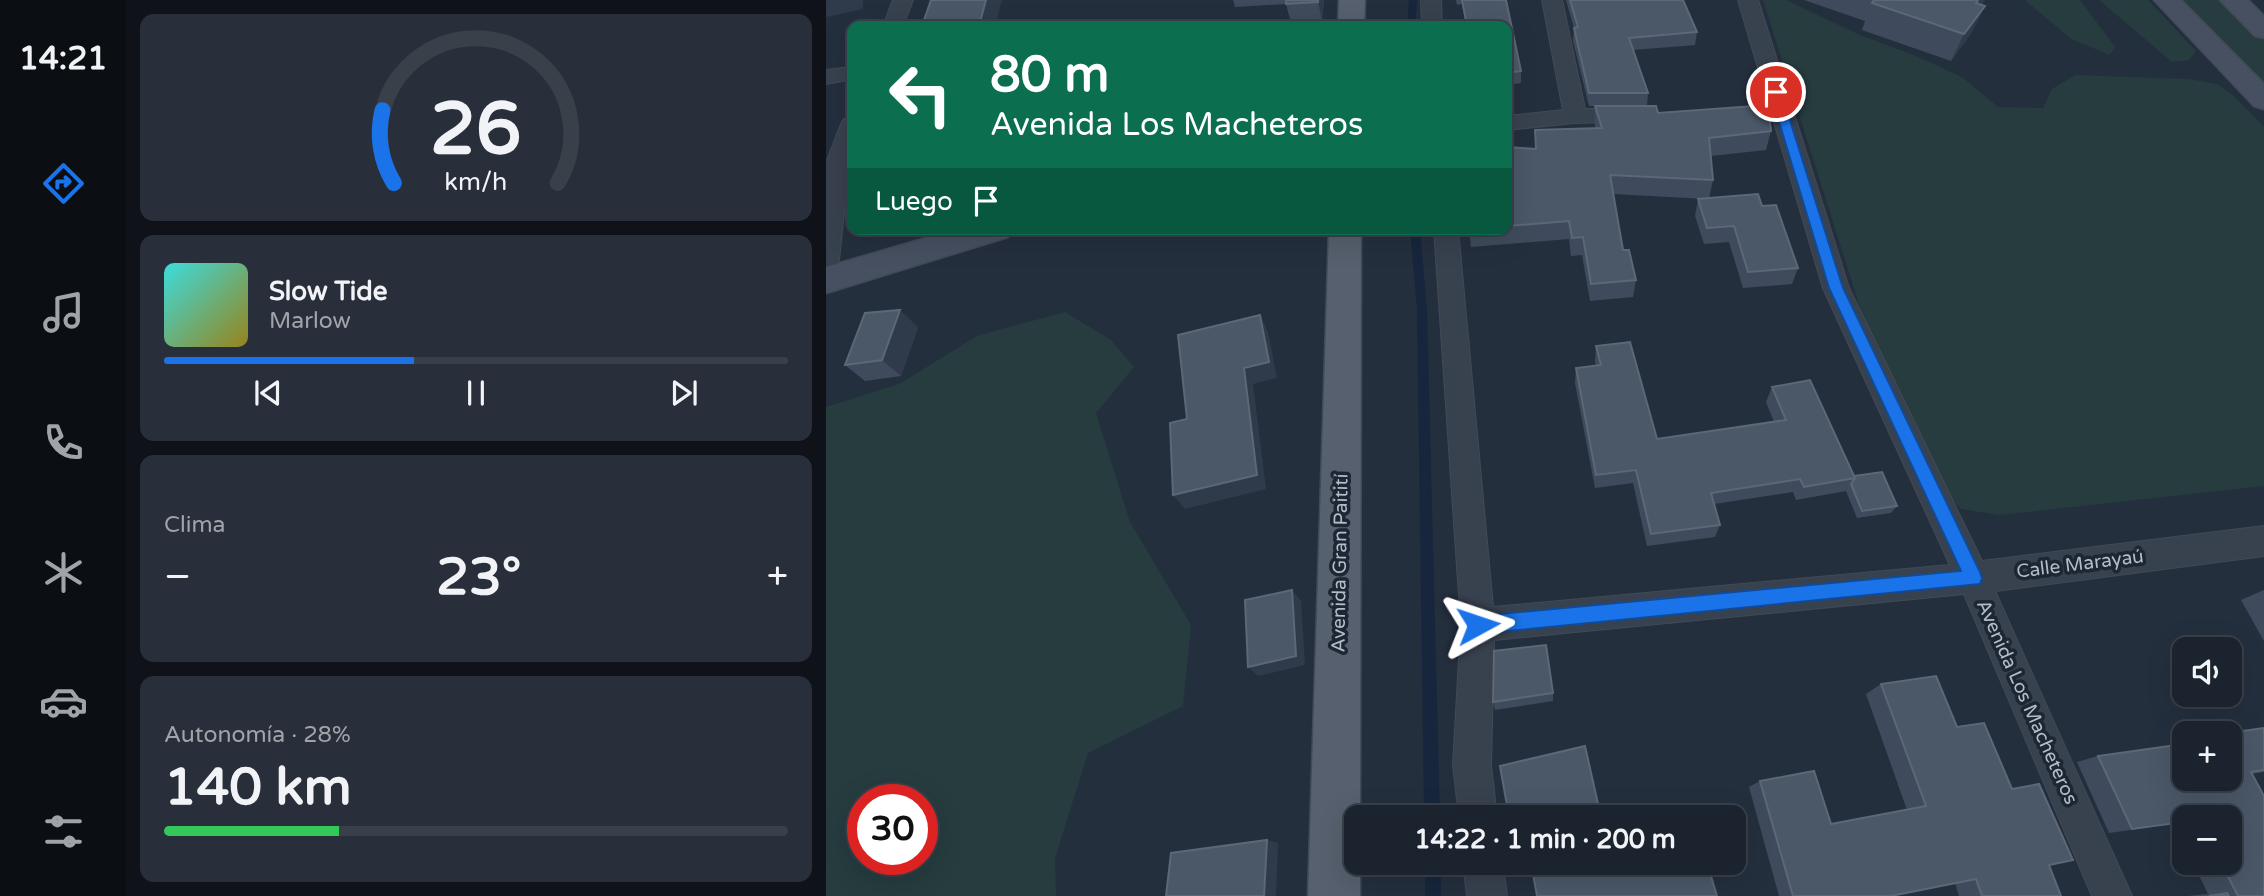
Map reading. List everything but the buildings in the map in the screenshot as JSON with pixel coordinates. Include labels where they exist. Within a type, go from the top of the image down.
[{"type":"main road","points":[[1351,21],[1353,0]]},
{"type":"main road","points":[[2167,0],[2264,100]]},
{"type":"main road","points":[[2233,0],[2264,30]]},
{"type":"main road","points":[[826,280],[977,235]]},
{"type":"main road","name":"Avenida Gran Paitití","points":[[1334,896],[1345,235]]},
{"type":"street","points":[[895,21],[903,0]]},
{"type":"street","points":[[1431,0],[1432,21]]},
{"type":"street","points":[[1552,0],[1575,116]]},
{"type":"street","name":"Avenida Los Macheteros","points":[[1748,0],[1769,115],[1836,288],[1973,578],[2112,896]]},
{"type":"street","points":[[826,77],[847,74]]},
{"type":"street","points":[[1512,122],[1575,116],[1658,116]]},
{"type":"street","points":[[826,260],[837,165],[847,138]]},
{"type":"street","points":[[1446,235],[1478,625],[1472,765],[1477,805]]},
{"type":"street","name":"Calle Marayaú","points":[[1478,625],[1973,578],[2264,541]]},
{"type":"street","points":[[1484,875],[1487,896]]},
{"type":"green space","points":[[1763,0],[1786,0],[1862,36],[1914,55],[1962,77],[1998,107],[2043,108],[2052,89],[2075,75],[2189,79],[2217,84],[2233,95],[2264,127],[2264,486],[1999,515],[1961,509],[1935,482],[1863,317]]},
{"type":"green space","points":[[2025,0],[2080,0],[2115,47],[2110,55],[2071,39]]},
{"type":"green space","points":[[2099,0],[2148,0],[2196,51],[2189,60],[2172,62]]},
{"type":"green space","points":[[2179,0],[2226,0],[2264,37],[2264,87]]},
{"type":"green space","points":[[1065,312],[1111,340],[1134,367],[1096,413],[1130,522],[1191,625],[1183,706],[1088,753],[1055,858],[1056,896],[826,896],[826,407],[899,384],[977,336]]},
{"type":"waterway","points":[[1411,21],[1413,0]]},
{"type":"waterway","points":[[1416,235],[1422,310],[1432,805]]},
{"type":"waterway","points":[[1433,875],[1433,896]]},
{"type":"route","points":[[1478,625],[1973,578],[1836,288],[1776,92]]}]
